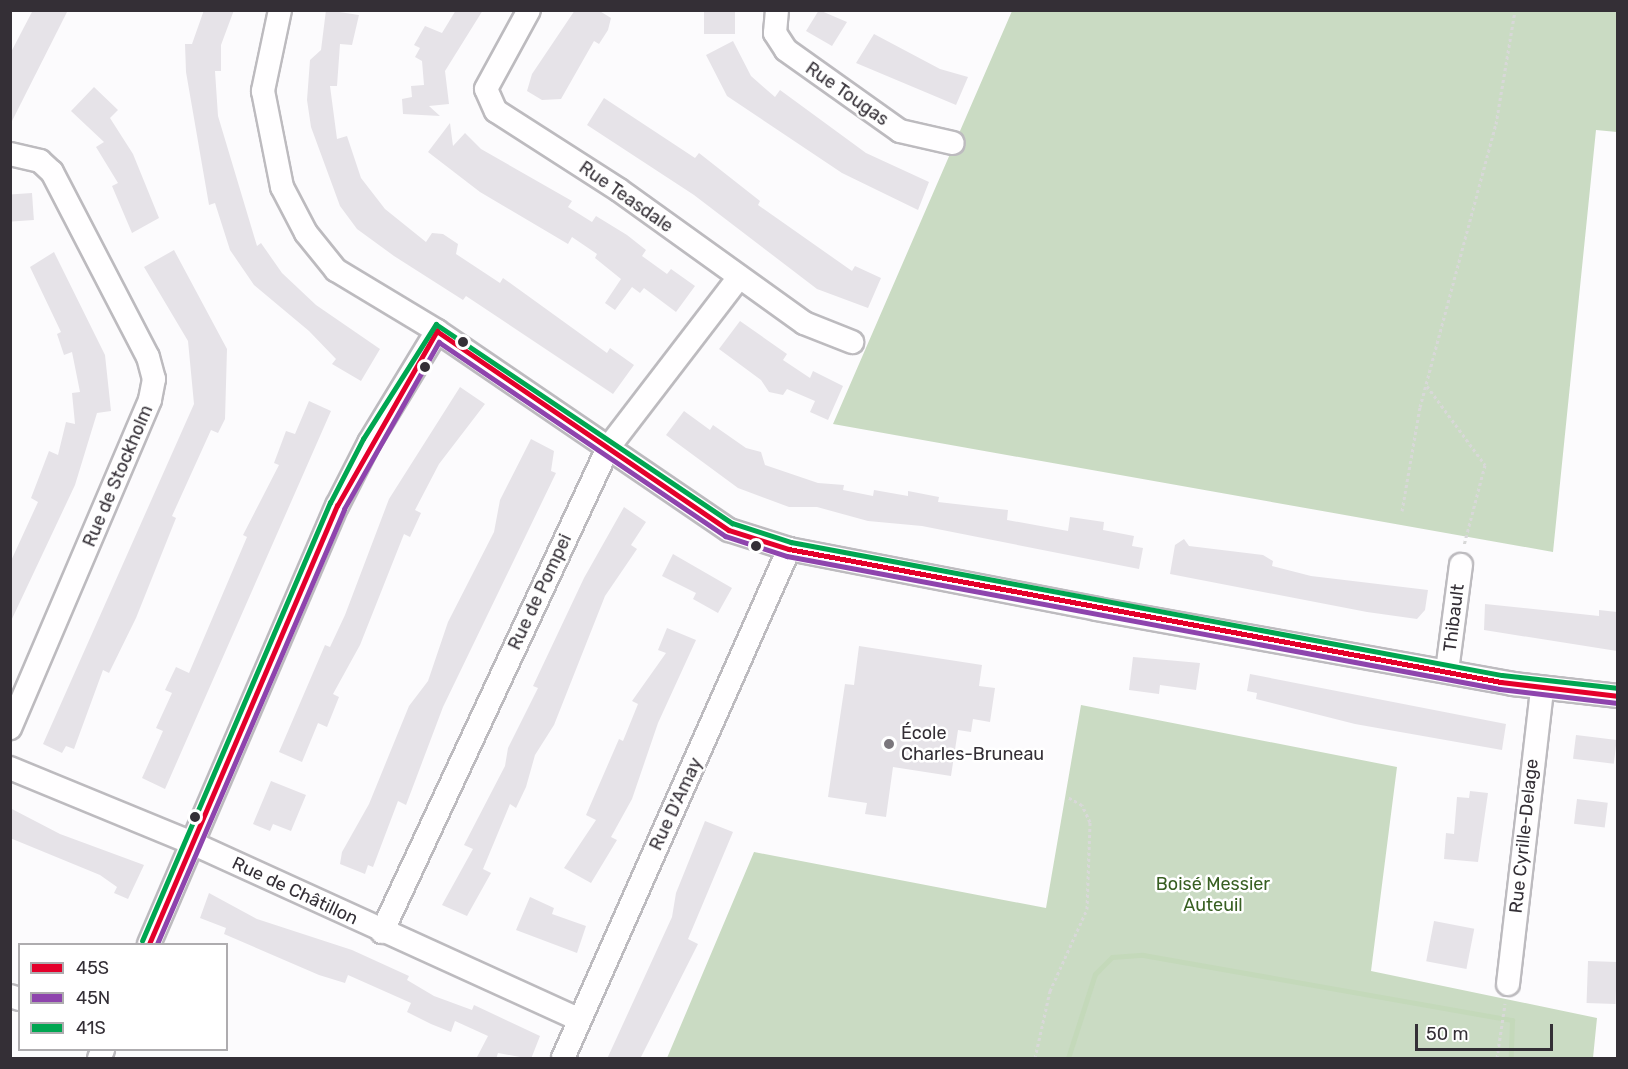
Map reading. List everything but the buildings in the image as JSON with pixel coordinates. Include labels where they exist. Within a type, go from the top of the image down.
[{"type":"street","points":[[280,10],[262,91],[282,187],[306,233],[336,270],[437,332],[729,530],[789,549],[1542,688],[1617,696]]},
{"type":"street","name":"Rue Teasdale","points":[[529,10],[486,89],[496,111],[804,323],[852,342]]},
{"type":"street","name":"Rue Tougas","points":[[777,10],[775,33],[786,50],[900,131],[953,143]]},
{"type":"street","name":"Rue de Stockholm","points":[[10,154],[40,161],[52,172],[148,357],[154,391],[10,728]]},
{"type":"street","name":"Rue de Pompei","points":[[382,932],[608,448],[739,278]]},
{"type":"street","points":[[150,943],[337,506],[369,443],[437,332]]},
{"type":"street","name":"Rue D'Amay","points":[[563,1059],[578,1019],[789,549]]},
{"type":"street","name":"Thibault","points":[[1447,671],[1461,565]]},
{"type":"street","name":"Rue Cyrille-Delage","points":[[1508,984],[1542,688]]},
{"type":"street","name":"Rue de Châtillon","points":[[10,768],[192,843],[382,932],[578,1019]]},
{"type":"path","points":[[1402,511],[1427,384],[1496,124],[1515,10]]},
{"type":"path","points":[[1427,384],[1436,406],[1476,448],[1485,465],[1468,513],[1461,565]]},
{"type":"path","points":[[1035,1059],[1050,991],[1087,909],[1090,822],[1082,806],[1066,796]]},
{"type":"path","points":[[1497,1059],[1508,984]]},
{"type":"green space","points":[[1012,11],[1617,11],[1617,132],[1596,130],[1553,552],[833,424]]},
{"type":"green space","name":"Boisé Messier Auteuil","points":[[1081,705],[1397,767],[1371,971],[1597,1018],[1593,1058],[667,1058],[754,852],[1046,908]]},
{"type":"waterway","points":[[1068,1058],[1095,974],[1112,957],[1143,955],[1512,1020],[1511,1058]]},
{"type":"transit line","name":"41S","points":[[142,941],[330,503],[363,439],[436,324],[732,523],[791,542],[1502,675],[1618,688]]},
{"type":"transit line","name":"45S","points":[[149,943],[337,506],[437,331],[729,530],[789,549],[1501,682],[1618,696]]},
{"type":"transit line","name":"45N","points":[[157,943],[344,509],[439,342],[725,536],[787,556],[1500,689],[1617,703]]},
{"type":"place","name":"École Charles-Bruneau","points":[[889,744]]}]
